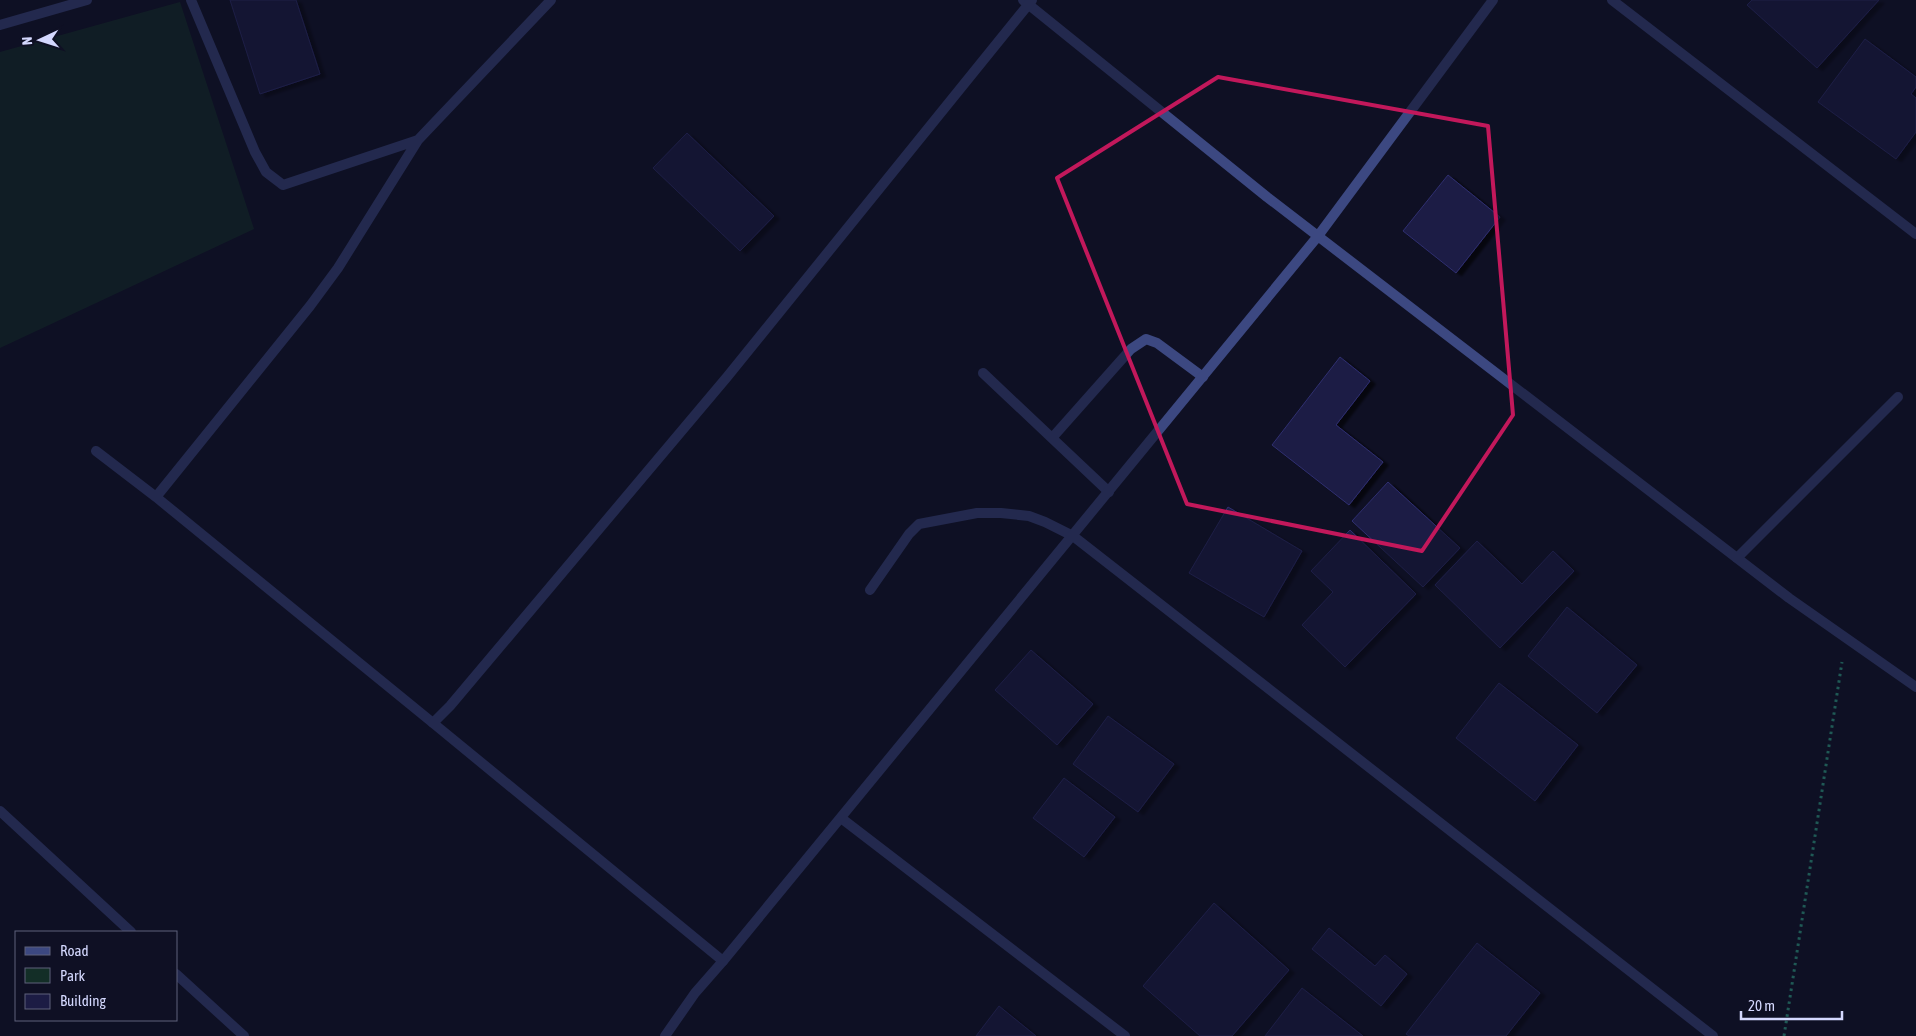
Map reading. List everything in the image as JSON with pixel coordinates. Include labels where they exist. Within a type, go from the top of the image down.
[{"type":"street","points":[[0,25],[86,0]]},
{"type":"street","points":[[191,0],[255,152],[266,172],[282,185],[418,140]]},
{"type":"street","points":[[156,497],[338,268],[418,140],[551,0]]},
{"type":"street","points":[[665,1036],[695,994],[1318,236],[1493,0]]},
{"type":"street","points":[[1612,0],[1916,234]]},
{"type":"street","points":[[433,723],[450,706],[727,377],[1028,1],[1267,197],[1736,558],[1789,598],[1846,636],[1916,687]]},
{"type":"street","points":[[1052,438],[1131,349],[1140,342],[1150,339],[1203,377]]},
{"type":"street","points":[[983,373],[1109,492]]},
{"type":"street","points":[[1736,558],[1898,397]]},
{"type":"street","points":[[96,451],[156,497],[723,961]]},
{"type":"street","points":[[870,590],[909,534],[919,524],[977,513],[1001,513],[1029,516],[1073,536],[1713,1036]]},
{"type":"street","points":[[0,811],[130,931]]},
{"type":"street","points":[[841,818],[1125,1036]]},
{"type":"street","points":[[178,976],[244,1036]]},
{"type":"path","points":[[1784,1036],[1846,636]]},
{"type":"highlighted area","points":[[1218,77],[1488,126],[1513,415],[1422,551],[1187,504],[1057,178]]},
{"type":"green space","points":[[180,2],[254,229],[0,348],[0,52]]},
{"type":"building","points":[[230,0],[296,0],[320,74],[260,94]]},
{"type":"building","points":[[1752,0],[1879,0],[1817,68],[1747,5]]},
{"type":"building","points":[[1865,39],[1916,77],[1916,87],[1911,94],[1916,98],[1916,132],[1896,159],[1818,102]]},
{"type":"building","points":[[687,133],[774,216],[740,251],[653,168]]},
{"type":"building","points":[[1448,175],[1500,217],[1456,273],[1403,231]]},
{"type":"building","points":[[1340,357],[1370,381],[1336,425],[1383,462],[1349,505],[1272,445]]},
{"type":"building","points":[[1388,482],[1460,548],[1423,587],[1352,521]]},
{"type":"building","points":[[1228,507],[1302,551],[1264,617],[1189,573]]},
{"type":"building","points":[[1350,530],[1416,594],[1345,667],[1302,625],[1333,592],[1311,571]]},
{"type":"building","points":[[1477,541],[1522,584],[1553,551],[1574,571],[1500,648],[1435,585]]},
{"type":"building","points":[[1567,607],[1637,665],[1597,713],[1528,656]]},
{"type":"building","points":[[1031,650],[1093,704],[1057,745],[995,690]]},
{"type":"building","points":[[1499,683],[1578,745],[1535,801],[1456,738]]},
{"type":"building","points":[[1108,716],[1174,764],[1138,812],[1073,764]]},
{"type":"building","points":[[1064,778],[1115,817],[1084,857],[1033,818]]},
{"type":"building","points":[[1214,903],[1289,970],[1232,1036],[1200,1036],[1143,986]]},
{"type":"building","points":[[1329,928],[1375,966],[1385,955],[1407,974],[1381,1006],[1312,949]]},
{"type":"building","points":[[1477,943],[1540,993],[1506,1036],[1409,1036],[1406,1034]]},
{"type":"building","points":[[1302,988],[1363,1036],[1265,1036]]},
{"type":"building","points":[[999,1006],[1036,1036],[976,1036]]}]
